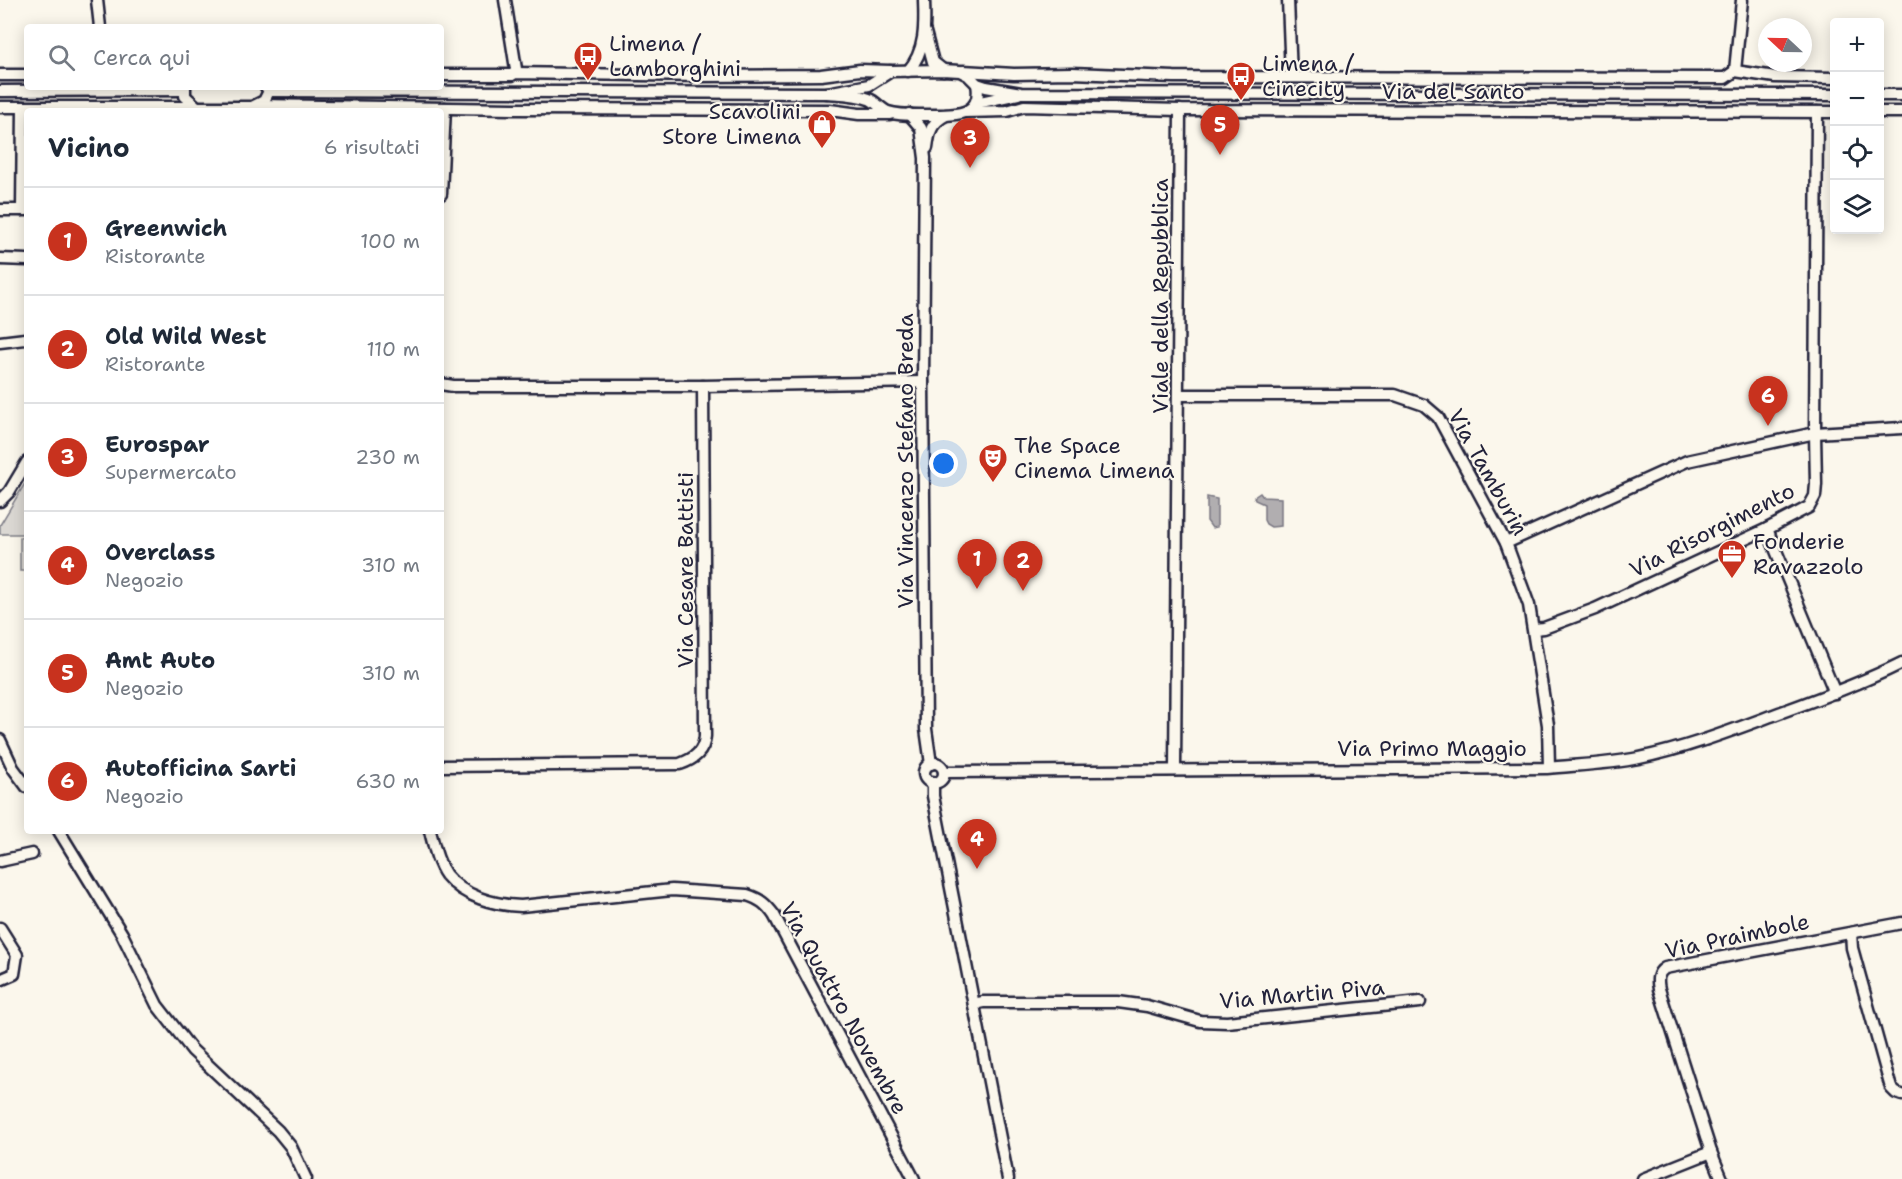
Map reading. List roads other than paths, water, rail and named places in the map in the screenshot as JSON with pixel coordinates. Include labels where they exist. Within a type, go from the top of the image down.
[{"type":"street","points":[[97,0],[100,24]]},
{"type":"street","points":[[444,75],[512,75],[515,73],[505,0]]},
{"type":"street","points":[[924,0],[925,32],[933,62],[943,70]]},
{"type":"street","points":[[1288,0],[1291,77]]},
{"type":"street","points":[[1742,0],[1735,71],[1775,77],[1830,78]]},
{"type":"street","points":[[908,71],[920,52],[925,32]]},
{"type":"street","name":"Via del Santo","points":[[515,73],[711,76],[860,70],[960,70],[1014,74],[1072,73],[1174,77],[1725,78],[1735,71]]},
{"type":"street","points":[[960,70],[977,84],[1021,93],[1830,95]]},
{"type":"street","points":[[301,90],[827,93],[870,85],[891,71]]},
{"type":"street","points":[[0,75],[24,75]]},
{"type":"street","points":[[1150,75],[1151,93]]},
{"type":"street","name":"Via del Santo","points":[[1441,77],[1441,93]]},
{"type":"street","points":[[878,81],[875,87],[875,99],[878,104]]},
{"type":"street","points":[[976,103],[979,94],[977,84]]},
{"type":"street","points":[[0,91],[61,90]]},
{"type":"street","points":[[185,90],[188,100],[202,108]]},
{"type":"street","points":[[258,105],[267,97],[268,90]]},
{"type":"street","points":[[334,91],[334,107]]},
{"type":"street","points":[[551,92],[552,109]]},
{"type":"street","name":"Via del Santo","points":[[827,93],[859,96],[896,114],[947,115],[1007,111],[1023,106],[1180,110],[1830,112]]},
{"type":"street","name":"Via del Santo","points":[[965,112],[976,103],[1021,93]]},
{"type":"street","points":[[1884,95],[1902,95]]},
{"type":"street","points":[[246,108],[258,105],[830,110],[896,114]]},
{"type":"street","points":[[0,107],[114,108]]},
{"type":"street","points":[[0,210],[24,210],[23,107]]},
{"type":"street","points":[[444,130],[445,108]]},
{"type":"street","name":"Viale della Repubblica","points":[[1175,770],[1180,110]]},
{"type":"street","name":"Via Risorgimento","points":[[1534,629],[1544,628],[1595,609],[1809,507],[1815,496],[1816,484],[1817,112]]},
{"type":"street","points":[[1884,112],[1902,112]]},
{"type":"street","name":"Via Vincenzo Stefano Breda","points":[[909,114],[921,128],[925,158],[923,382],[926,738],[931,764],[927,767],[925,775],[933,782],[933,796],[1008,1179]]},
{"type":"street","name":"Via Vincenzo Stefano Breda","points":[[925,158],[931,128],[935,121],[947,115]]},
{"type":"street","points":[[0,259],[24,260]]},
{"type":"street","points":[[0,342],[24,339]]},
{"type":"street","points":[[444,384],[703,386],[923,382]]},
{"type":"street","name":"Via Cesare Battisti","points":[[444,766],[680,764],[692,760],[700,753],[705,736],[703,386]]},
{"type":"street","name":"Via Tamburin","points":[[1179,395],[1384,395],[1405,397],[1432,411],[1438,417],[1506,543],[1530,605],[1548,725],[1549,767]]},
{"type":"street","points":[[1506,543],[1687,461],[1815,433],[1902,428]]},
{"type":"street","points":[[0,501],[9,492],[24,467]]},
{"type":"street","points":[[1767,529],[1835,693]]},
{"type":"street","name":"Via Primo Maggio","points":[[944,772],[1549,767],[1597,764],[1656,754],[1711,737],[1869,680],[1902,663]]},
{"type":"street","points":[[0,740],[13,768],[24,783]]},
{"type":"street","points":[[931,764],[940,765],[944,772],[941,780],[933,782]]},
{"type":"street","points":[[61,834],[122,934],[158,1005],[192,1050],[278,1131],[291,1148],[306,1179]]},
{"type":"street","name":"Via Quattro Novembre","points":[[431,834],[436,856],[445,874],[457,886],[481,898],[507,906],[672,890],[747,895],[758,899],[774,915],[914,1179]]},
{"type":"street","points":[[0,861],[32,854]]},
{"type":"street","name":"Via Praimbole","points":[[1711,1152],[1659,989],[1660,971],[1665,968],[1902,923]]},
{"type":"street","points":[[0,928],[17,956],[14,974],[0,980]]},
{"type":"street","points":[[1851,933],[1852,948],[1891,1088],[1896,1094],[1902,1095]]},
{"type":"street","name":"Via Martin Piva","points":[[974,1004],[983,1002],[1118,1002],[1147,1006],[1200,1021],[1227,1022],[1420,1002]]},
{"type":"street","points":[[1643,1179],[1711,1152],[1722,1179]]},
{"type":"place","name":"Limena / Lamborghini","points":[[588,82]]},
{"type":"place","name":"Limena / Cinecity","points":[[1241,102]]},
{"type":"place","name":"Scavolini Store Limena","points":[[822,150]]},
{"type":"place","name":"Amt Auto","points":[[1220,155]]},
{"type":"place","name":"Eurospar","points":[[970,168]]},
{"type":"place","name":"Autofficina Sarti","points":[[1768,426]]},
{"type":"place","name":"The Space Cinema Limena","points":[[993,484]]},
{"type":"place","name":"Fonderie Ravazzolo","points":[[1732,580]]},
{"type":"place","name":"Greenwich","points":[[977,589]]},
{"type":"place","name":"Old Wild West","points":[[1023,591]]},
{"type":"place","name":"Overclass","points":[[977,869]]}]
